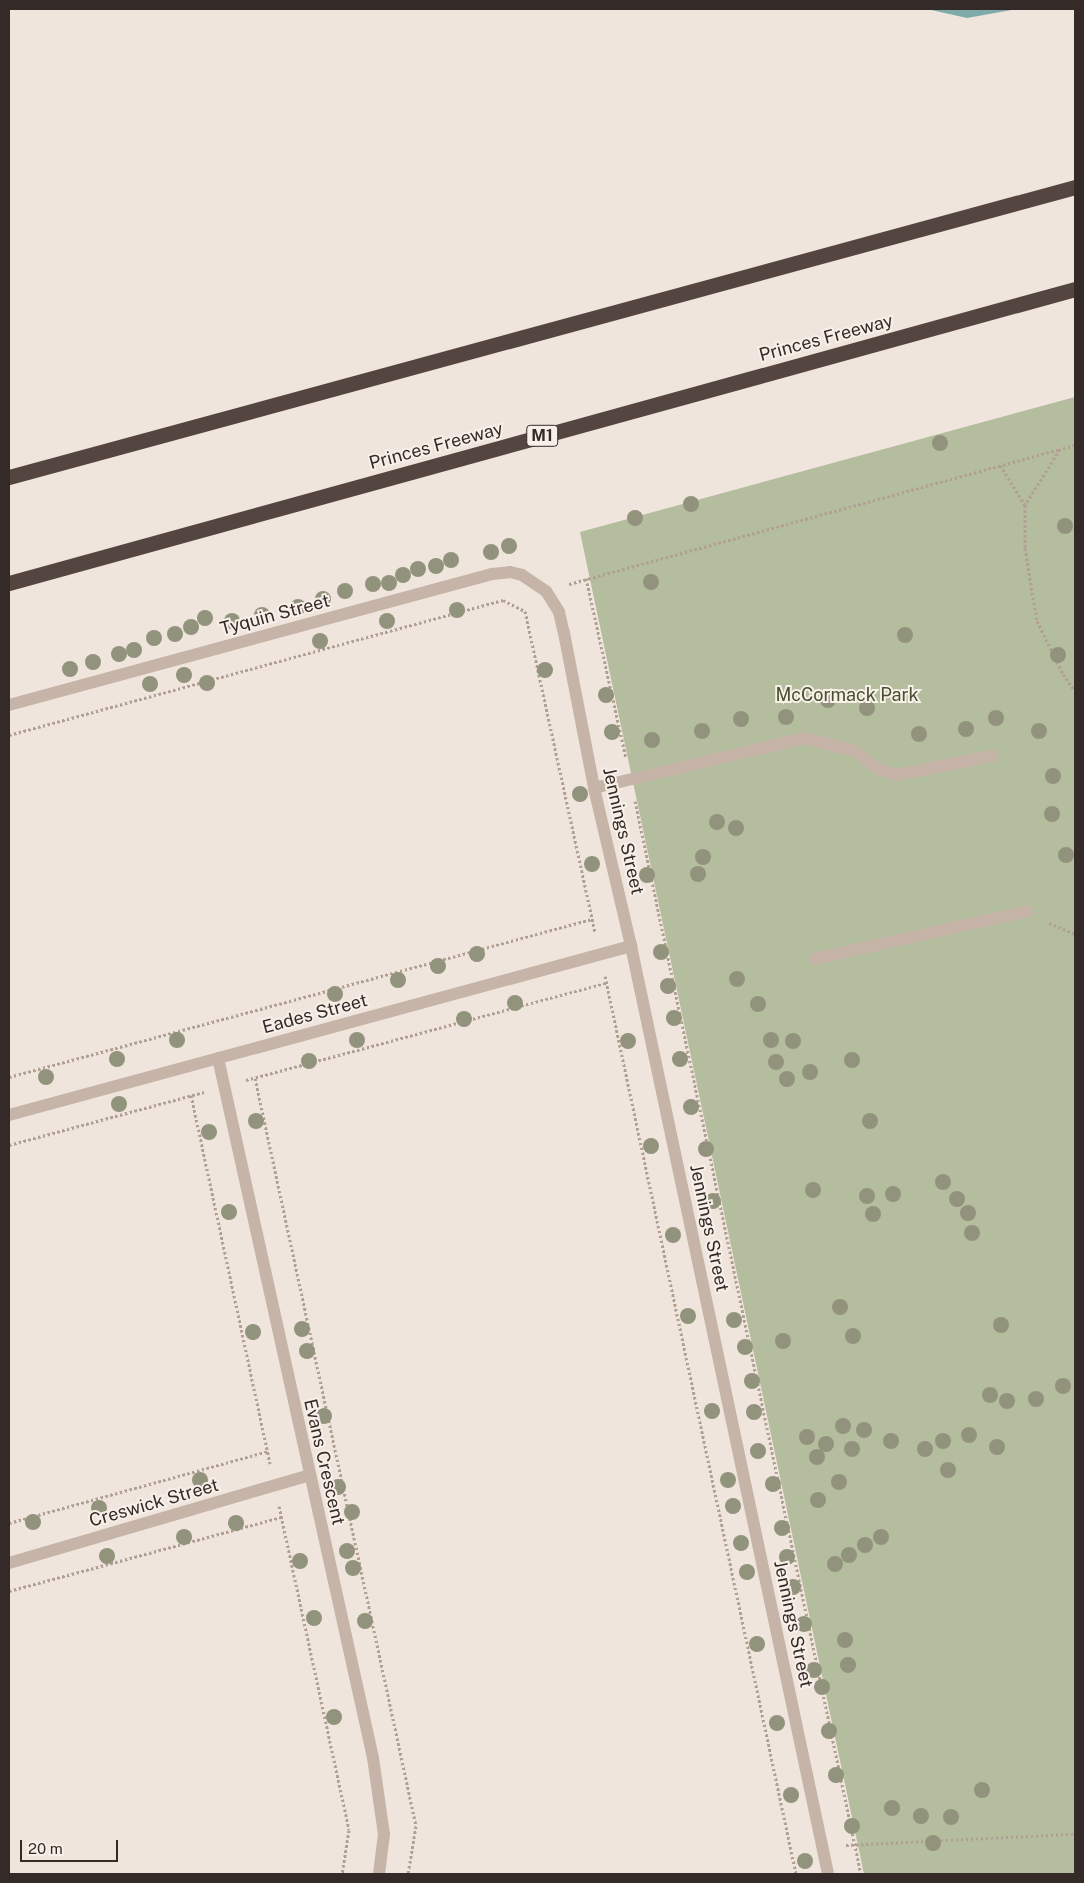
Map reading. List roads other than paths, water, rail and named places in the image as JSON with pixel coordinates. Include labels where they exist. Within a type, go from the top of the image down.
[{"type":"highway","points":[[9,477],[1075,187]]},
{"type":"highway","name":"Princes Freeway","points":[[9,583],[1075,289]]},
{"type":"street","name":"Tyquin Street","points":[[9,705],[492,574],[510,572],[522,575],[546,591]]},
{"type":"street","name":"Jennings Street","points":[[546,591],[559,612],[564,633],[594,788],[631,946],[828,1874]]},
{"type":"street","points":[[594,788],[805,738],[855,751],[878,769],[896,775],[992,756]]},
{"type":"street","points":[[814,959],[1028,911]]},
{"type":"street","name":"Eades Street","points":[[9,1115],[631,946]]},
{"type":"street","name":"Evans Crescent","points":[[218,1058],[309,1475],[374,1758],[384,1834],[379,1874]]},
{"type":"street","name":"Creswick Street","points":[[9,1563],[309,1475]]},
{"type":"water","points":[[927,9],[1017,9],[967,18]]},
{"type":"park label","name":"McCormack Park","points":[[847,695]]}]
